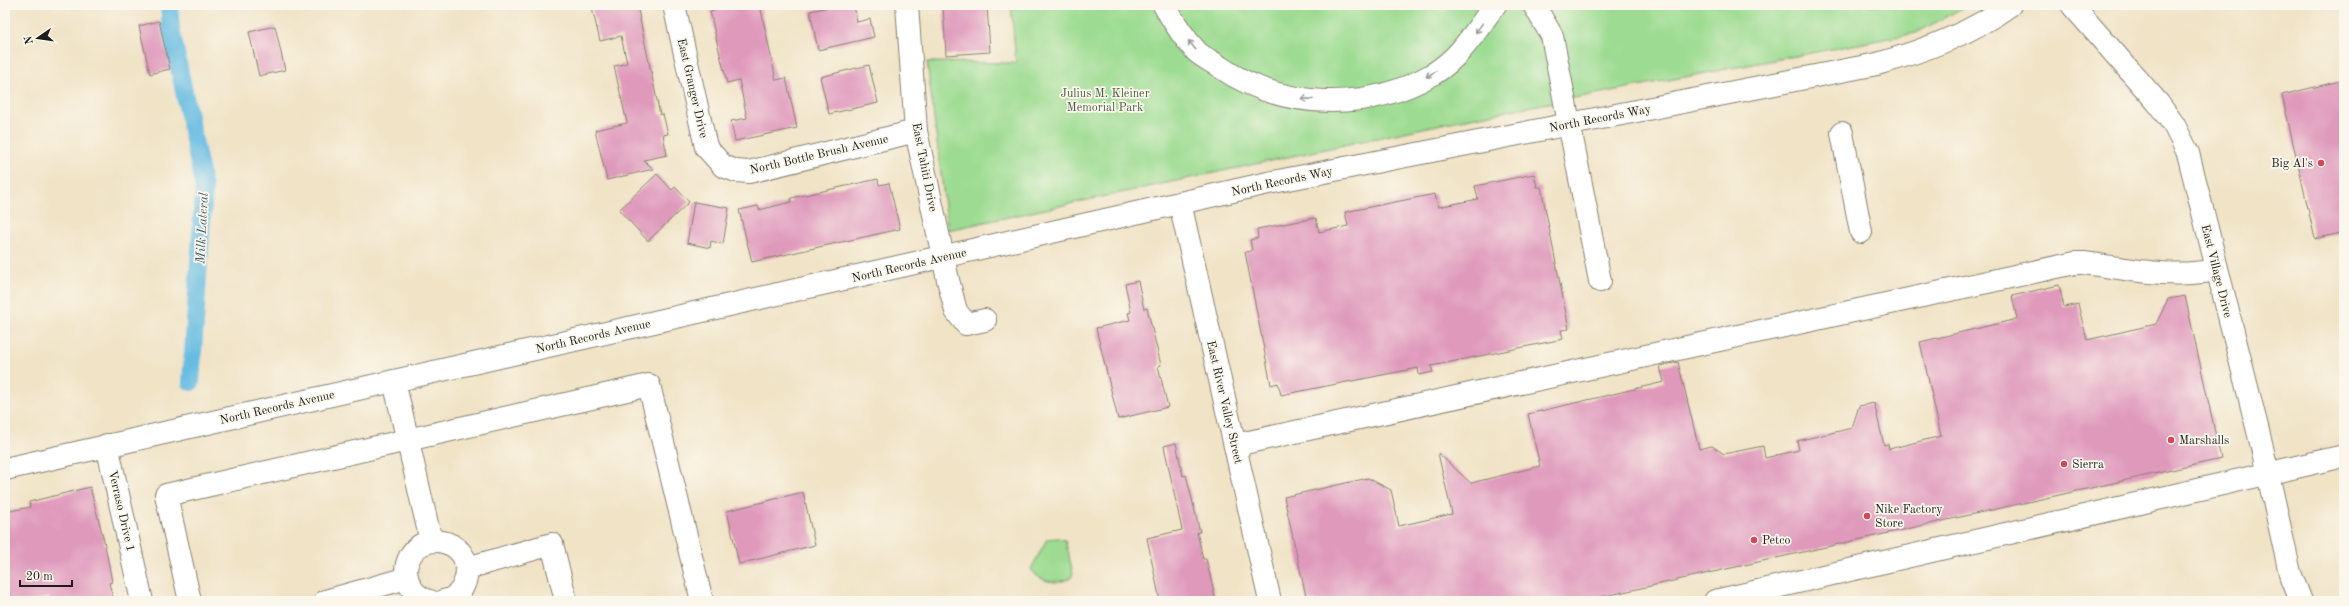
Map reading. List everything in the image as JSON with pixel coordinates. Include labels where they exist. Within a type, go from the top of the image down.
[{"type":"street","name":"East Granger Drive","points":[[674,5],[706,147],[723,166]]},
{"type":"street","name":"East Tahiti Drive","points":[[907,5],[916,131],[942,257],[956,311],[966,324],[985,320]]},
{"type":"street","points":[[1164,5],[1198,52],[1241,82],[1292,98],[1347,102],[1394,93],[1433,74],[1462,51],[1496,5]]},
{"type":"street","points":[[1534,5],[1552,36],[1600,281]]},
{"type":"street","name":"North Records Way","points":[[1180,203],[1268,183],[1877,64],[1933,46],[1964,33],[2010,5]]},
{"type":"street","name":"East Village Drive","points":[[2072,5],[2158,103],[2174,125],[2188,153],[2290,572],[2302,601]]},
{"type":"street","name":"North Bottle Brush Avenue","points":[[723,166],[736,171],[749,172],[916,131]]},
{"type":"street","points":[[1842,133],[1861,232]]},
{"type":"street","name":"North Records Avenue","points":[[5,469],[1180,203]]},
{"type":"street","name":"East River Valley Street","points":[[1180,203],[1270,601]]},
{"type":"street","points":[[1235,445],[2075,263],[2084,262],[2172,275],[2192,274],[2216,270]]},
{"type":"street","points":[[394,380],[431,541]]},
{"type":"street","points":[[190,601],[166,495],[649,386],[702,601]]},
{"type":"street","name":"Verraso Drive 1","points":[[107,445],[142,601]]},
{"type":"street","points":[[1715,601],[1786,593],[2267,473],[2344,456]]},
{"type":"street","points":[[430,601],[417,595],[407,578],[406,568],[414,550],[431,541],[441,541],[454,546],[464,558],[467,568],[467,578],[463,588],[456,596],[443,601]]},
{"type":"street","points":[[467,568],[552,544],[566,601]]},
{"type":"street","name":"East Village Drive","points":[[2287,601],[2290,572]]},
{"type":"street","points":[[326,601],[407,578]]},
{"type":"green space","name":"Julius M. Kleiner Memorial Park","points":[[1011,5],[1968,5],[1916,33],[1470,118],[948,230],[927,62],[1016,63]]},
{"type":"green space","points":[[1058,538],[1065,540],[1073,573],[1071,578],[1060,582],[1044,580],[1035,574],[1031,569],[1047,539]]},
{"type":"building","points":[[607,5],[637,5],[660,115],[663,114],[668,134],[663,135],[667,155],[644,160],[653,169],[607,180],[595,130],[627,123],[614,66],[627,63],[621,36],[600,41],[592,8]]},
{"type":"building","points":[[721,5],[760,5],[776,80],[786,78],[797,128],[735,141],[731,121],[747,118],[739,80],[727,83],[716,38],[710,11],[721,8]]},
{"type":"building","points":[[838,5],[854,5],[857,22],[870,19],[874,37],[818,50],[810,11]]},
{"type":"building","points":[[943,5],[987,5],[990,52],[946,55]]},
{"type":"building","points":[[159,21],[170,69],[150,74],[139,26]]},
{"type":"building","points":[[275,26],[285,70],[259,76],[249,32]]},
{"type":"building","points":[[869,65],[878,103],[829,114],[820,77]]},
{"type":"building","name":"Big Al's","points":[[2344,80],[2344,232],[2315,239],[2282,95]]},
{"type":"building","points":[[657,174],[672,190],[675,187],[689,202],[648,241],[619,210]]},
{"type":"building","points":[[1534,174],[1537,187],[1541,187],[1569,329],[1561,330],[1563,339],[1431,366],[1433,372],[1419,375],[1418,368],[1281,395],[1278,383],[1271,385],[1245,252],[1252,251],[1250,240],[1258,238],[1257,229],[1316,218],[1319,232],[1348,226],[1345,212],[1435,194],[1438,207],[1478,199],[1475,186]]},
{"type":"building","points":[[878,179],[879,185],[889,183],[900,229],[752,262],[739,210],[758,206],[759,210],[791,202],[791,198]]},
{"type":"building","points":[[694,202],[729,208],[723,244],[711,241],[710,248],[687,243]]},
{"type":"building","points":[[1138,281],[1144,309],[1147,308],[1161,365],[1158,366],[1168,407],[1118,419],[1096,328],[1130,320],[1128,313],[1131,312],[1125,284]]},
{"type":"building","points":[[2059,285],[2064,307],[2078,304],[2087,340],[2156,324],[2168,299],[2185,296],[2221,459],[1583,601],[1307,601],[1284,497],[1368,478],[1391,490],[1399,526],[1452,514],[1438,453],[1471,483],[1540,466],[1528,414],[1664,382],[1660,366],[1678,362],[1699,449],[1712,446],[1724,454],[1763,446],[1765,458],[1799,450],[1797,441],[1852,428],[1859,406],[1874,403],[1884,445],[1888,444],[1889,449],[1941,436],[1920,342],[2017,319],[2012,296]]},
{"type":"building","points":[[1176,443],[1183,476],[1186,475],[1200,532],[1197,532],[1203,559],[1206,559],[1216,601],[1160,601],[1147,538],[1182,530],[1164,446]]},
{"type":"building","points":[[90,487],[105,545],[112,582],[109,583],[113,598],[99,601],[50,601],[49,597],[33,601],[5,601],[5,512],[30,507],[29,502]]},
{"type":"building","points":[[803,492],[815,545],[739,564],[727,511]]},
{"type":"waterway","name":"Milk Lateral","points":[[169,5],[171,29],[204,188],[191,382]]},
{"type":"place","name":"Big Al's","points":[[2321,163]]},
{"type":"place","name":"Marshalls","points":[[2171,440]]},
{"type":"place","name":"Sierra","points":[[2064,464]]},
{"type":"place","name":"Nike Factory Store","points":[[1867,516]]},
{"type":"place","name":"Petco","points":[[1754,540]]}]
